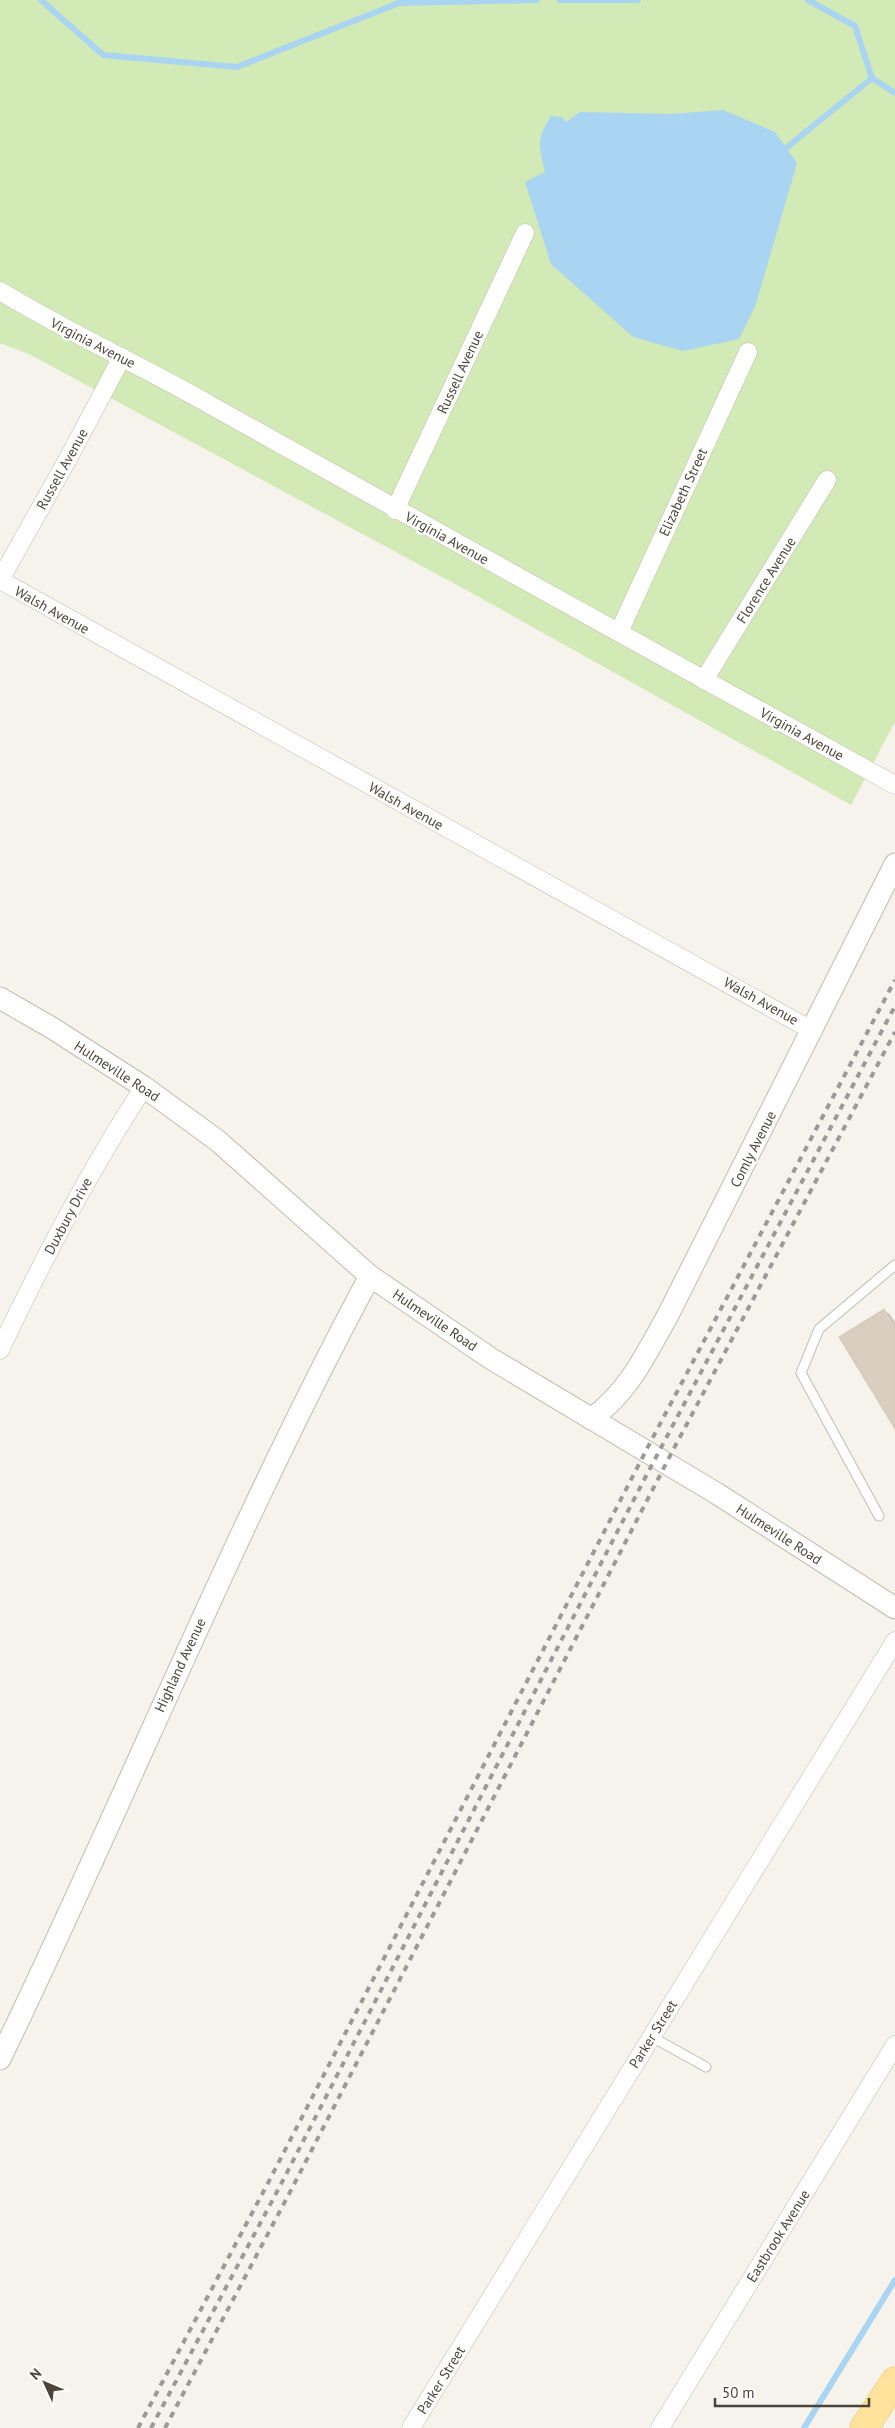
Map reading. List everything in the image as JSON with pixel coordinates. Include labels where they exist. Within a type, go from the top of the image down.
[{"type":"main road","points":[[864,2428],[895,2381]]},
{"type":"street","name":"Russell Avenue","points":[[395,510],[525,233]]},
{"type":"street","name":"Virginia Avenue","points":[[0,291],[41,316],[122,357],[395,510],[895,785]]},
{"type":"street","name":"Elizabeth Street","points":[[619,632],[748,352]]},
{"type":"street","name":"Russell Avenue","points":[[0,580],[122,357]]},
{"type":"street","name":"Florence Avenue","points":[[704,680],[828,480]]},
{"type":"street","name":"Walsh Avenue","points":[[0,580],[813,1030]]},
{"type":"street","name":"Comly Avenue","points":[[591,1419],[616,1399],[636,1371],[672,1306],[813,1030],[895,864]]},
{"type":"street","name":"Hulmeville Road","points":[[0,998],[52,1028],[144,1087],[218,1141],[370,1276],[490,1358],[716,1493],[895,1608]]},
{"type":"street","name":"Duxbury Drive","points":[[0,1350],[31,1284],[80,1192],[144,1087]]},
{"type":"street","name":"Highland Avenue","points":[[0,2059],[259,1496],[324,1361],[370,1276]]},
{"type":"street","name":"Parker Street","points":[[412,2428],[895,1641]]},
{"type":"street","name":"Eastbrook Avenue","points":[[660,2428],[895,2045]]},
{"type":"lane","points":[[879,1516],[801,1373],[818,1329],[895,1265]]},
{"type":"lane","points":[[652,2037],[706,2067]]},
{"type":"green space","points":[[0,0],[895,0],[895,722],[851,805],[468,591],[29,354],[0,343]]},
{"type":"water","points":[[723,110],[775,132],[797,163],[756,304],[739,339],[683,351],[633,337],[551,264],[525,182],[545,172],[540,143],[543,131],[551,116],[562,117],[566,122],[580,112],[670,114]]},
{"type":"building","points":[[884,1309],[895,1326],[895,1429],[839,1337]]},
{"type":"waterway","points":[[41,0],[103,55],[237,67],[399,3],[537,0]]},
{"type":"waterway","points":[[560,0],[638,0]]},
{"type":"waterway","points":[[808,0],[855,26],[872,78],[895,93]]},
{"type":"waterway","points":[[786,148],[872,78]]},
{"type":"waterway","points":[[804,2428],[895,2280]]},
{"type":"railway","points":[[138,2428],[268,2183],[651,1441],[895,980]]},
{"type":"railway","points":[[151,2428],[279,2188],[646,1476],[895,1006]]},
{"type":"railway","points":[[165,2428],[289,2194],[672,1452],[895,1032]]}]
